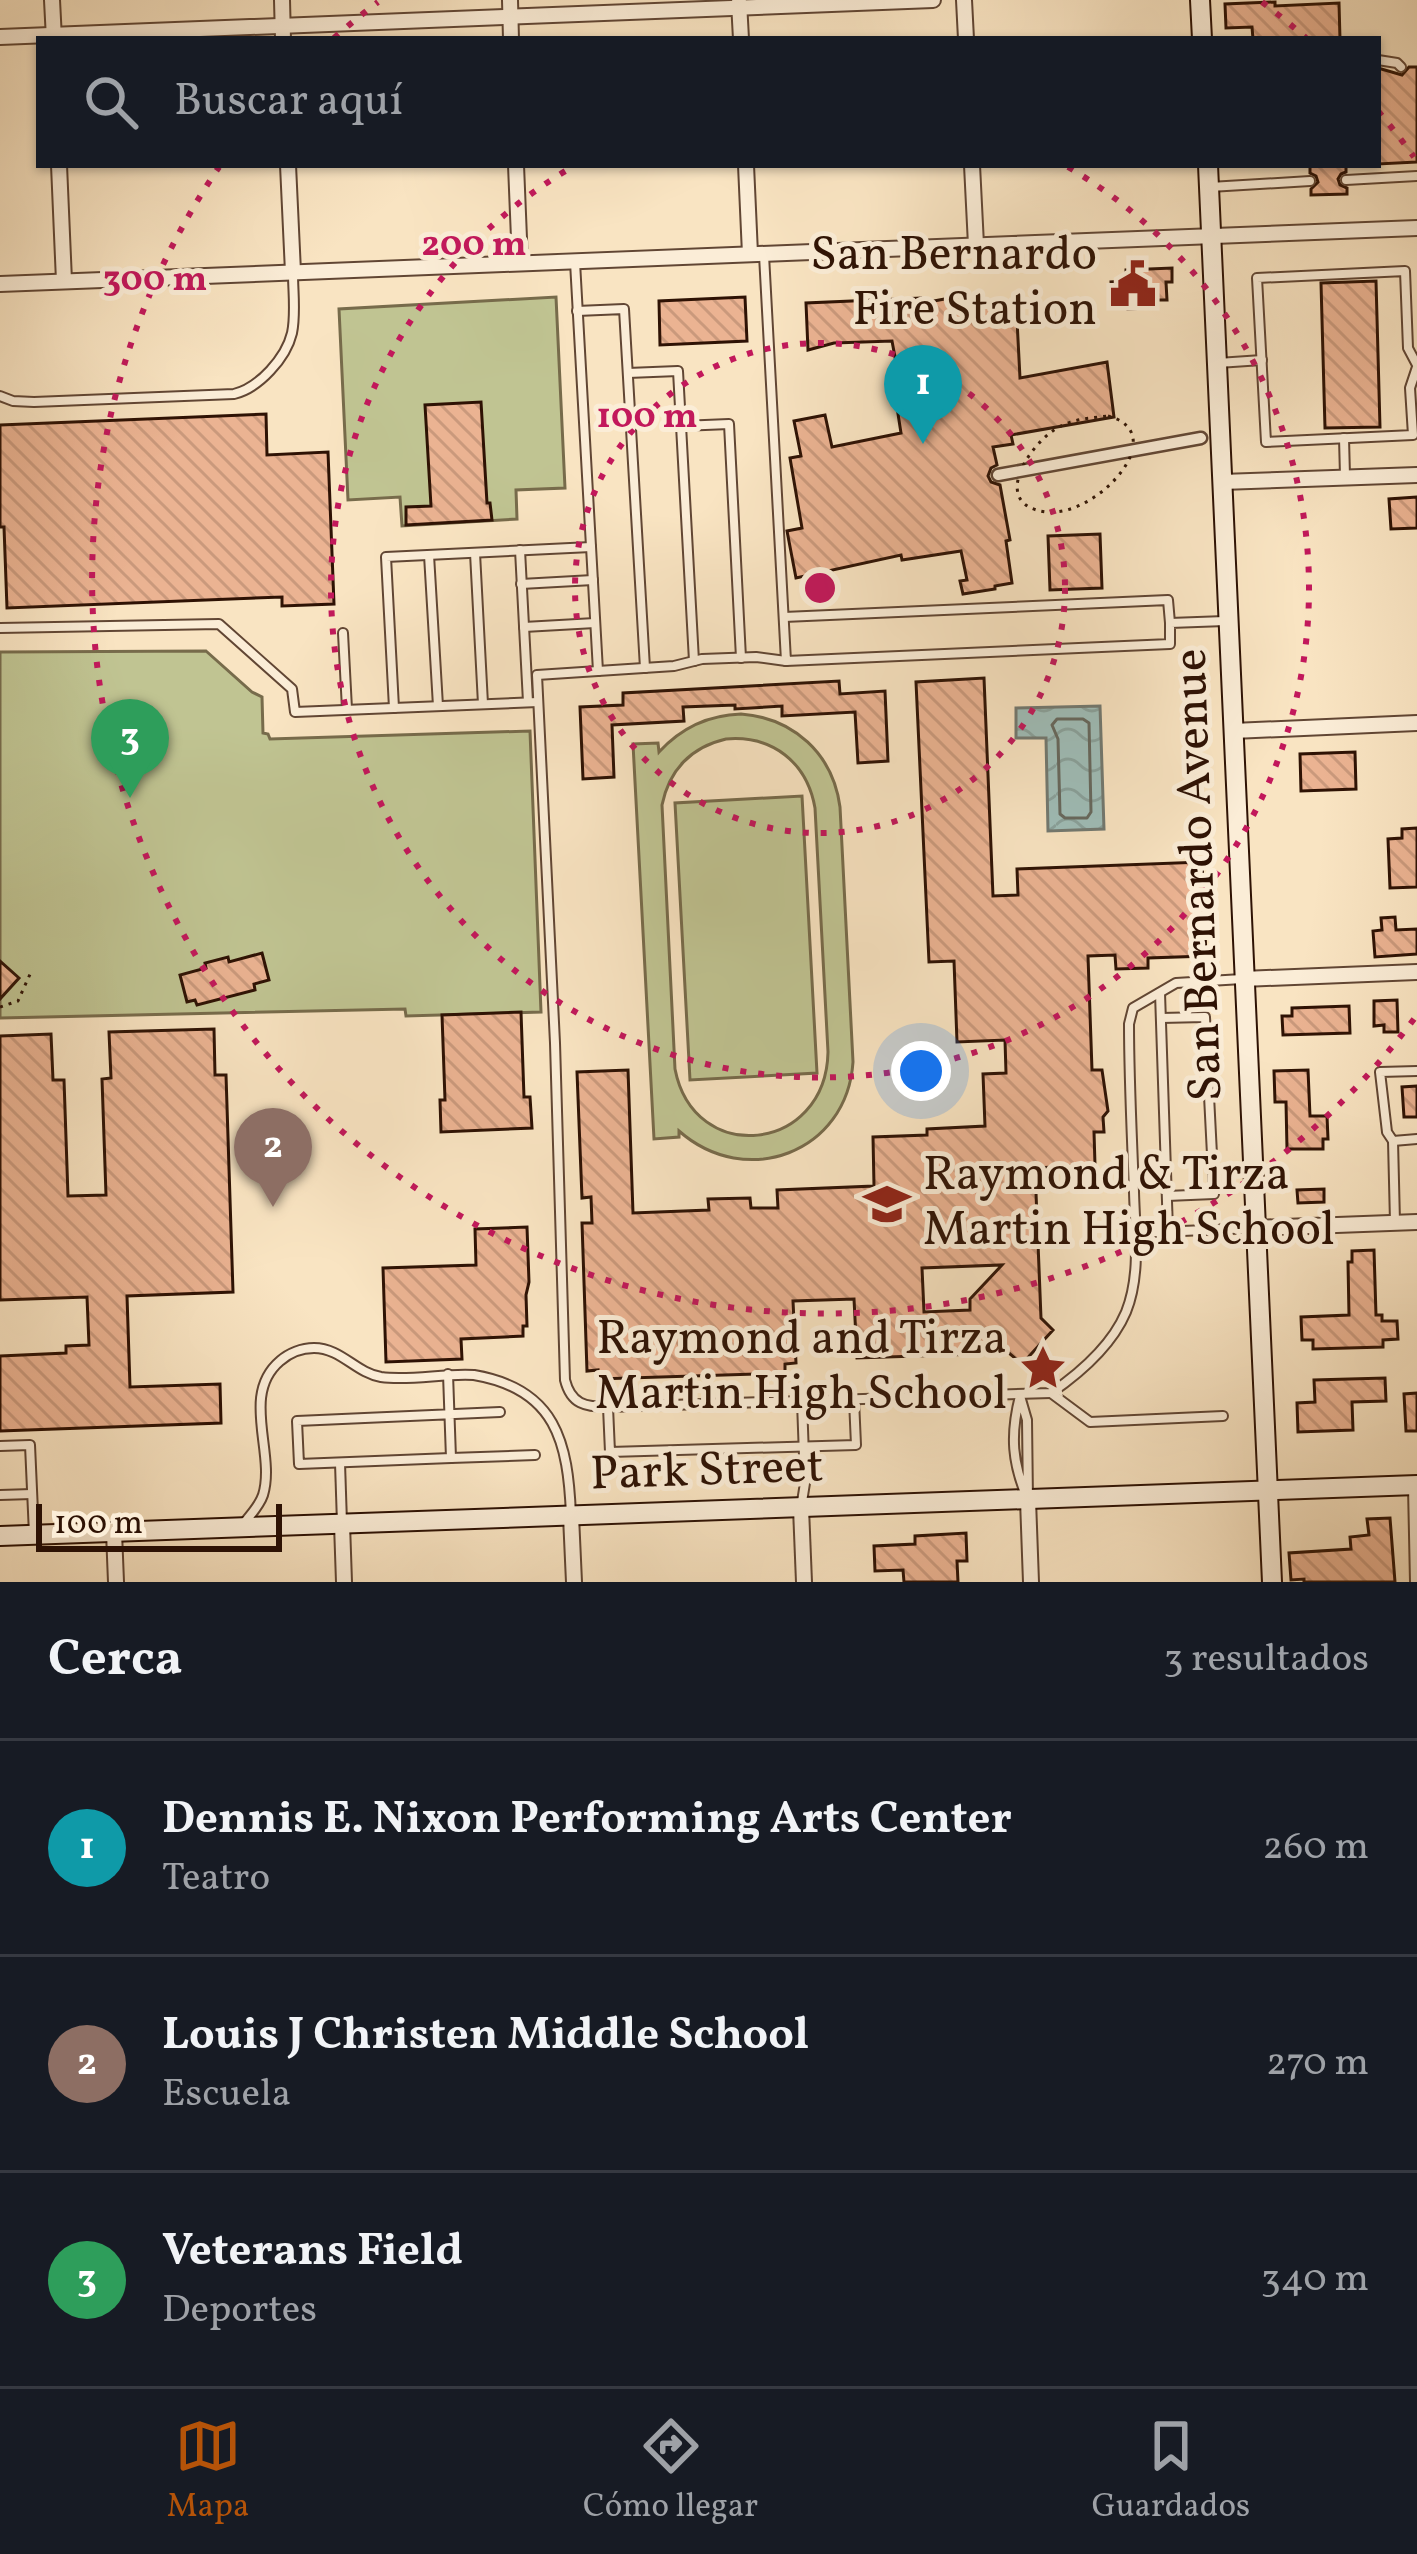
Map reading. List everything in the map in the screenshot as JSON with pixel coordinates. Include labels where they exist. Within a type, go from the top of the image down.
[{"type":"main road","points":[[1200,0],[1202,36]]},
{"type":"main road","name":"San Bernardo Avenue","points":[[1208,168],[1271,1582]]},
{"type":"main road","name":"Park Street","points":[[0,1536],[1415,1485]]},
{"type":"street","points":[[52,0],[54,36]]},
{"type":"street","points":[[282,0],[283,32]]},
{"type":"street","points":[[510,0],[511,36]]},
{"type":"street","points":[[100,36],[283,32],[739,4],[933,0]]},
{"type":"street","points":[[964,0],[966,36]]},
{"type":"street","points":[[739,4],[741,36]]},
{"type":"street","points":[[0,37],[36,37]]},
{"type":"street","points":[[59,168],[64,281]]},
{"type":"street","points":[[288,168],[293,272]]},
{"type":"street","points":[[516,168],[520,263]]},
{"type":"street","points":[[746,168],[757,254]]},
{"type":"street","points":[[972,168],[976,244]]},
{"type":"street","points":[[0,284],[1417,228]]},
{"type":"street","points":[[998,475],[1201,438]]},
{"type":"street","points":[[1222,482],[1417,475]]},
{"type":"street","points":[[1233,731],[1417,723]]},
{"type":"street","points":[[1243,979],[1417,972]]},
{"type":"street","points":[[1255,1228],[1417,1222]]},
{"type":"street","points":[[1028,1500],[1031,1582]]},
{"type":"street","points":[[801,1508],[804,1582]]},
{"type":"street","points":[[571,1516],[574,1582]]},
{"type":"street","points":[[342,1524],[344,1582]]},
{"type":"street","points":[[114,1532],[116,1582]]},
{"type":"lane","points":[[1381,60],[1401,67]]},
{"type":"lane","points":[[1346,180],[1417,176]]},
{"type":"lane","points":[[1209,187],[1310,182]]},
{"type":"lane","points":[[757,254],[786,661]]},
{"type":"lane","points":[[574,261],[598,671]]},
{"type":"lane","points":[[1405,271],[1408,348],[1417,366],[1410,388],[1413,435],[1266,442],[1257,278],[1405,271]]},
{"type":"lane","points":[[0,395],[34,402],[234,394],[249,389],[269,372],[291,335],[293,272]]},
{"type":"lane","points":[[578,311],[624,309],[645,668]]},
{"type":"lane","points":[[1216,363],[1262,360]]},
{"type":"lane","points":[[628,373],[678,370],[694,662]]},
{"type":"lane","points":[[681,426],[729,424],[741,658]]},
{"type":"lane","points":[[1344,438],[1345,478]]},
{"type":"lane","points":[[394,707],[386,557],[591,547]]},
{"type":"lane","points":[[520,550],[555,1042],[565,1380],[576,1402],[608,1407],[1051,1393],[1076,1376],[1120,1325],[1133,1289],[1129,1024],[1133,1008],[1187,980],[1243,979]]},
{"type":"lane","points":[[475,553],[483,704]]},
{"type":"lane","points":[[429,555],[438,706]]},
{"type":"lane","points":[[521,584],[593,580]]},
{"type":"lane","points":[[533,702],[537,675],[741,658],[786,661],[1170,644],[1168,600],[784,617]]},
{"type":"lane","points":[[1169,623],[1228,621]]},
{"type":"lane","points":[[524,627],[596,623]]},
{"type":"lane","points":[[0,628],[219,624],[292,689],[295,712],[533,702]]},
{"type":"lane","points":[[343,633],[347,710]]},
{"type":"lane","points":[[1160,992],[1168,1231]]},
{"type":"lane","points":[[1161,1018],[1205,1017],[1214,1195],[1167,1196]]},
{"type":"lane","points":[[1395,1222],[1393,1141],[1387,1132],[1380,1072],[1417,1070]]},
{"type":"lane","points":[[1393,1141],[1417,1139]]},
{"type":"lane","points":[[1135,1233],[1255,1228]]},
{"type":"lane","points":[[240,1528],[263,1496],[262,1391],[268,1376],[280,1361],[299,1350],[318,1348],[339,1354],[376,1376],[448,1374],[489,1377],[513,1386],[542,1409],[560,1435],[567,1455],[571,1516]]},
{"type":"lane","points":[[448,1374],[451,1458]]},
{"type":"lane","points":[[1051,1393],[1090,1422],[1223,1416]]},
{"type":"lane","points":[[1020,1396],[1027,1420],[1028,1500]]},
{"type":"lane","points":[[608,1407],[610,1452],[856,1445],[854,1400]]},
{"type":"lane","points":[[801,1508],[805,1483],[802,1402]]},
{"type":"lane","points":[[500,1412],[297,1421],[299,1464],[535,1455]]},
{"type":"lane","points":[[0,1446],[30,1444],[34,1535]]},
{"type":"lane","points":[[340,1463],[342,1524]]},
{"type":"lane","points":[[1414,1582],[1415,1485]]},
{"type":"lane","points":[[0,1495],[32,1494]]},
{"type":"path","points":[[0,1007],[18,1001],[31,972]]},
{"type":"green space","points":[[556,297],[565,488],[516,490],[517,519],[402,526],[400,497],[348,500],[339,309]]},
{"type":"green space","points":[[206,651],[262,697],[263,733],[270,739],[530,731],[541,1012],[406,1016],[405,1009],[0,1018],[0,652]]},
{"type":"green space","points":[[729,715],[778,723],[808,742],[829,771],[840,807],[853,1062],[847,1094],[833,1119],[813,1139],[789,1153],[762,1159],[734,1158],[705,1149],[679,1131],[679,1137],[654,1139],[633,744],[658,743],[659,752],[696,724]],"holes":[[[726,739],[743,739],[785,755],[811,792],[828,1052],[822,1086],[806,1111],[784,1128],[758,1135],[731,1133],[707,1122],[687,1101],[675,1069],[662,805],[670,781],[692,754]]]},
{"type":"green space","points":[[802,796],[817,1073],[690,1080],[675,803]]},
{"type":"water","points":[[1100,706],[1104,829],[1048,831],[1046,738],[1016,738],[1016,708]]},
{"type":"building","points":[[1339,3],[1340,36],[1253,36],[1252,27],[1226,28],[1225,4]]},
{"type":"building","points":[[1409,67],[1417,67],[1417,162],[1381,164],[1381,69],[1402,75]]},
{"type":"building","points":[[1310,168],[1346,168],[1338,179],[1347,194],[1311,195],[1318,182]]},
{"type":"building","points":[[1172,268],[1172,282],[1166,282],[1167,300],[1148,300],[1148,308],[1128,309],[1128,301],[1112,302],[1111,282],[1126,281],[1126,270]]},
{"type":"building","points":[[1376,281],[1380,427],[1325,428],[1321,283]]},
{"type":"building","points":[[966,295],[967,304],[1016,301],[1020,378],[1107,362],[1114,417],[1011,435],[1013,444],[993,447],[997,465],[988,476],[1000,485],[1012,583],[963,594],[960,581],[967,580],[961,551],[902,560],[901,555],[796,578],[787,531],[802,528],[790,458],[801,456],[794,421],[825,415],[832,447],[901,433],[896,401],[903,400],[892,341],[834,343],[808,350],[806,303],[921,298],[923,303]]},
{"type":"building","points":[[745,297],[747,341],[660,345],[659,301]]},
{"type":"building","points":[[481,402],[492,520],[406,525],[406,507],[431,506],[425,405]]},
{"type":"building","points":[[266,414],[267,455],[328,452],[334,604],[282,606],[282,597],[7,608],[4,527],[0,527],[0,425]]},
{"type":"building","points":[[1417,497],[1417,528],[1391,529],[1389,499]]},
{"type":"building","points":[[1100,534],[1102,588],[1050,590],[1048,536]]},
{"type":"building","points":[[984,678],[993,896],[1018,895],[1017,869],[1202,862],[1203,885],[1209,885],[1212,923],[1210,933],[1205,933],[1206,956],[1148,958],[1148,968],[1116,969],[1115,955],[1088,956],[1092,1070],[1102,1070],[1108,1111],[1103,1117],[1104,1132],[1094,1132],[1095,1165],[1035,1168],[1041,1318],[1053,1330],[1022,1364],[1009,1353],[857,1358],[854,1299],[793,1301],[796,1363],[785,1364],[785,1373],[598,1379],[598,1370],[587,1371],[582,1223],[592,1223],[591,1197],[582,1198],[577,1072],[628,1070],[633,1213],[709,1210],[708,1199],[750,1198],[751,1208],[778,1208],[777,1190],[874,1186],[873,1137],[985,1126],[983,1074],[1006,1073],[1005,1040],[957,1042],[954,961],[929,962],[916,682]],"holes":[[[1002,1265],[970,1299],[970,1310],[924,1312],[922,1268]]]},
{"type":"building","points":[[839,681],[840,694],[885,691],[888,761],[858,763],[855,712],[782,716],[782,706],[683,707],[684,721],[612,725],[614,777],[583,779],[580,707],[623,705],[623,693]]},
{"type":"building","points":[[1355,752],[1356,789],[1301,791],[1300,754]]},
{"type":"building","points":[[1417,828],[1417,887],[1390,888],[1388,839],[1402,838],[1402,829]]},
{"type":"building","points":[[1395,917],[1396,930],[1417,929],[1417,954],[1375,957],[1373,931],[1382,930],[1381,918]]},
{"type":"building","points":[[262,953],[269,980],[254,984],[255,990],[197,1005],[195,1000],[187,1002],[180,975],[206,968],[205,963]]},
{"type":"building","points":[[0,961],[19,978],[0,999]]},
{"type":"building","points":[[1397,1000],[1398,1032],[1374,1026],[1374,1001]]},
{"type":"building","points":[[1349,1006],[1350,1033],[1283,1035],[1282,1016],[1292,1016],[1292,1008]]},
{"type":"building","points":[[521,1012],[524,1097],[530,1097],[532,1128],[441,1132],[440,1100],[445,1100],[442,1015]]},
{"type":"building","points":[[214,1029],[215,1075],[226,1075],[233,1292],[127,1296],[130,1387],[220,1384],[221,1423],[0,1431],[0,1356],[66,1353],[66,1346],[89,1345],[87,1297],[0,1300],[0,1036],[51,1034],[53,1080],[64,1080],[68,1196],[106,1195],[102,1079],[111,1078],[109,1032]]},
{"type":"building","points":[[1308,1070],[1310,1116],[1327,1116],[1328,1139],[1323,1139],[1323,1149],[1287,1149],[1286,1102],[1275,1102],[1274,1071]]},
{"type":"building","points":[[1417,1086],[1417,1117],[1404,1117],[1402,1087]]},
{"type":"building","points":[[1324,1189],[1324,1202],[1298,1203],[1297,1190]]},
{"type":"building","points":[[527,1227],[529,1282],[523,1336],[461,1339],[462,1359],[386,1362],[383,1268],[476,1265],[475,1229]]},
{"type":"building","points":[[1374,1250],[1376,1315],[1382,1315],[1382,1321],[1397,1321],[1398,1339],[1383,1340],[1383,1347],[1313,1349],[1313,1340],[1302,1340],[1301,1317],[1349,1315],[1352,1251]]},
{"type":"building","points":[[1385,1378],[1386,1401],[1352,1402],[1353,1430],[1298,1432],[1297,1403],[1315,1402],[1314,1380]]},
{"type":"building","points":[[1417,1393],[1417,1431],[1406,1431],[1404,1394]]},
{"type":"building","points":[[1390,1518],[1395,1582],[1291,1580],[1289,1553],[1351,1549],[1350,1537],[1369,1535],[1367,1519]]},
{"type":"building","points":[[966,1533],[967,1561],[957,1561],[958,1582],[904,1582],[903,1570],[875,1571],[874,1546],[915,1544],[915,1536]]},
{"type":"place","name":"San Bernardo Fire Station","points":[[1133,284]]},
{"type":"place","name":"Dennis E. Nixon Performing Arts Center","points":[[923,444]]},
{"type":"place","name":"Veterans Field","points":[[130,798]]},
{"type":"place","name":"Raymond & Tirza Martin High School","points":[[887,1204]]},
{"type":"place","name":"Louis J Christen Middle School","points":[[273,1207]]},
{"type":"place","name":"Raymond and Tirza Martin High School","points":[[1043,1368]]}]
